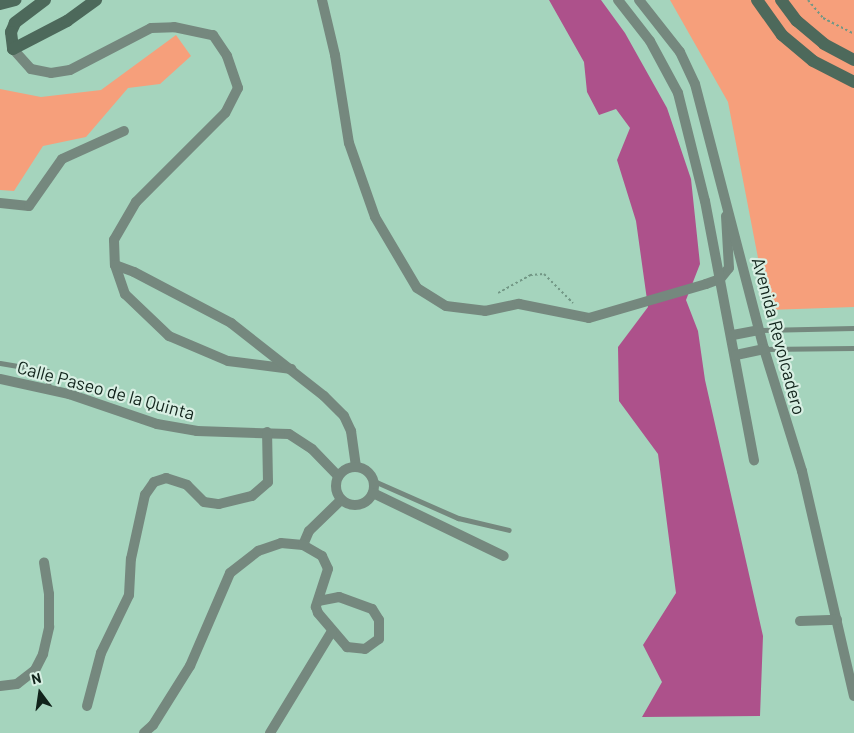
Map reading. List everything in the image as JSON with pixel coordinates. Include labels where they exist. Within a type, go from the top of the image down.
[{"type":"main road","points":[[0,4],[15,0]]},
{"type":"main road","points":[[45,0],[15,23],[11,32],[13,49],[67,21],[96,0]]},
{"type":"main road","points":[[757,0],[782,35],[813,61],[854,82]]},
{"type":"main road","points":[[781,0],[797,21],[824,44],[854,60]]},
{"type":"street","points":[[322,0],[335,55],[349,143],[375,217],[417,288],[446,306],[485,311],[519,304],[543,307],[577,317],[589,318],[706,284],[720,278],[728,268],[725,194]]},
{"type":"street","points":[[618,0],[650,41],[678,93],[697,164],[733,335],[754,460]]},
{"type":"street","name":"Avenida Revolcadero","points":[[639,0],[680,52],[695,84],[764,349],[802,471],[854,696]]},
{"type":"street","points":[[13,49],[31,69],[51,73],[70,70],[151,28],[174,27],[213,35],[227,56],[238,88],[226,113],[136,202],[114,240],[115,266],[125,294],[169,336],[228,361],[260,368],[290,369]]},
{"type":"street","points":[[0,203],[29,206],[62,159],[124,131]]},
{"type":"street","points":[[115,266],[134,272],[232,323],[290,369],[344,416],[351,431],[356,466]]},
{"type":"street","points":[[733,335],[759,330]]},
{"type":"street","points":[[736,355],[764,349]]},
{"type":"street","name":"Calle Paseo de la Quinta","points":[[0,379],[49,389],[157,424],[197,431],[289,434],[312,449],[338,476]]},
{"type":"street","points":[[87,706],[101,653],[129,595],[131,559],[145,495],[154,482],[166,478],[187,485],[204,502],[219,504],[252,496],[268,482],[267,432]]},
{"type":"street","points":[[356,466],[364,468],[374,481],[373,493],[359,505],[341,500],[336,491],[338,476],[349,467],[356,466]]},
{"type":"street","points":[[373,493],[504,556]]},
{"type":"street","points":[[303,545],[309,531],[341,500]]},
{"type":"street","points":[[144,733],[153,725],[190,666],[230,573],[258,551],[281,543],[303,545],[327,562],[319,601],[318,613],[340,642],[355,650],[372,645],[379,639],[380,630],[372,609],[361,603],[339,597],[319,601]]},
{"type":"street","points":[[0,686],[18,684],[35,670],[43,654],[49,611],[44,562]]},
{"type":"street","points":[[800,621],[837,620]]},
{"type":"street","points":[[270,733],[332,632]]},
{"type":"lane","points":[[759,330],[854,328]]},
{"type":"lane","points":[[764,349],[854,348]]},
{"type":"lane","points":[[0,363],[47,371],[49,389]]},
{"type":"lane","points":[[374,481],[458,518],[509,530]]},
{"type":"path","points":[[808,0],[823,18],[854,34]]},
{"type":"path","points":[[498,293],[530,275],[544,274],[573,301],[577,317]]},
{"type":"shaded area","points":[[549,0],[601,0],[625,33],[667,108],[691,179],[700,264],[686,300],[698,331],[705,380],[763,636],[760,716],[642,717],[662,682],[643,645],[676,593],[658,454],[619,401],[618,347],[648,307],[636,221],[617,160],[630,128],[616,109],[599,115],[587,92],[584,62]]},
{"type":"shaded area","points":[[670,0],[854,0],[854,307],[768,310],[728,102]]},
{"type":"shaded area","points":[[176,35],[191,56],[160,84],[128,88],[86,137],[43,146],[14,191],[0,190],[0,89],[41,97],[101,90]]}]
